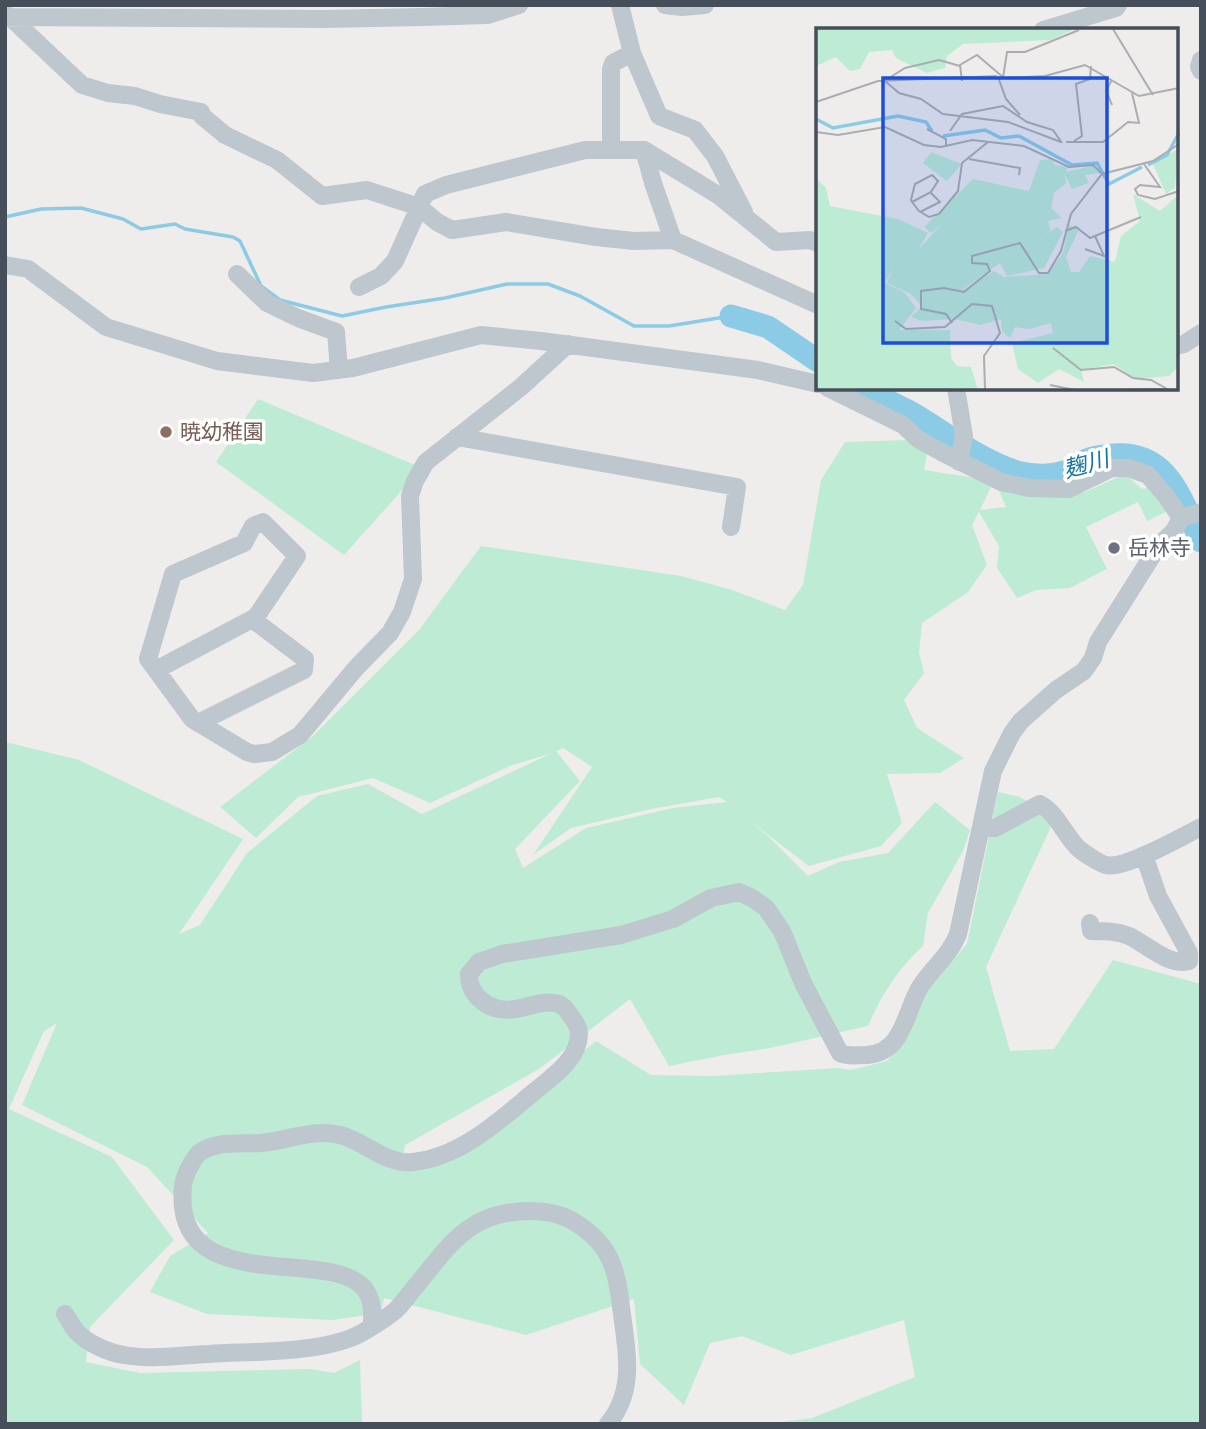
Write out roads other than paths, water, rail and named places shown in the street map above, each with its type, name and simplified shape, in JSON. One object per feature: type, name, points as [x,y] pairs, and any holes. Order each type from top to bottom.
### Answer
[{"type":"street","points":[[12,13],[324,19],[422,11],[488,15],[519,5]]},
{"type":"street","points":[[620,5],[632,53],[659,116],[695,130],[715,156],[749,221]]},
{"type":"street","points":[[665,5],[705,5]]},
{"type":"street","points":[[1050,28],[1116,8],[1118,5]]},
{"type":"street","points":[[12,13],[82,85],[201,113],[225,135],[277,160],[322,196],[367,190],[419,207],[452,230],[506,222],[596,237],[634,241],[673,240],[816,305]]},
{"type":"street","points":[[611,150],[611,69],[613,63],[632,53]]},
{"type":"street","points":[[1201,60],[1201,71]]},
{"type":"street","points":[[359,287],[381,276],[395,261],[425,194],[446,185],[585,150],[645,150],[718,195],[776,242],[810,240],[816,243]]},
{"type":"street","points":[[645,150],[653,183],[673,240]]},
{"type":"street","points":[[5,265],[27,269],[106,327],[217,361],[313,373],[339,370],[481,335],[758,370],[816,384]]},
{"type":"street","points":[[237,274],[267,303],[336,332],[339,370]]},
{"type":"street","points":[[1178,346],[1201,333]]},
{"type":"street","points":[[156,670],[256,617],[297,556],[263,522],[253,526],[244,543],[173,574],[148,659],[156,670],[192,719],[247,752],[272,752],[300,735],[356,668],[390,633],[402,612],[413,579],[410,496],[426,462],[521,387],[568,344]]},
{"type":"street","points":[[373,1321],[373,1308],[363,1287],[336,1272],[257,1264],[216,1254],[203,1247],[188,1231],[183,1214],[183,1183],[193,1161],[201,1152],[218,1145],[264,1143],[329,1133],[343,1136],[391,1160],[410,1163],[436,1158],[485,1132],[554,1076],[570,1058],[577,1044],[579,1032],[574,1020],[566,1009],[557,1003],[507,1011],[493,1009],[480,999],[469,984],[469,974],[479,962],[502,954],[621,935],[673,919],[711,898],[739,892],[766,908],[782,931],[803,983],[840,1053],[848,1056],[886,1051],[897,1038],[920,987],[957,939],[993,771],[1012,733],[1021,721],[1056,690],[1084,671],[1093,658],[1098,642],[1159,545],[1190,515],[1166,496],[1148,475],[1129,468],[1112,468],[1069,489],[1029,488],[1001,481],[918,439],[903,425],[832,390]]},
{"type":"street","points":[[956,390],[964,436],[961,459]]},
{"type":"street","points":[[457,437],[737,487],[731,527]]},
{"type":"street","points":[[198,723],[304,670],[305,659],[252,619]]},
{"type":"street","points":[[982,828],[995,828],[1040,804],[1048,809],[1079,849],[1106,865],[1114,865],[1144,855],[1201,827]]},
{"type":"street","points":[[1090,923],[1091,931],[1126,935],[1172,960],[1184,963],[1189,961],[1189,953],[1158,897],[1144,855]]},
{"type":"street","points":[[65,1314],[77,1333],[102,1348],[122,1355],[162,1357],[296,1349],[330,1344],[362,1333],[396,1310],[447,1249],[477,1222],[502,1213],[545,1211],[566,1217],[586,1228],[600,1242],[612,1261],[618,1281],[628,1377],[620,1407],[608,1424]]},
{"type":"waterway","points":[[5,217],[41,209],[81,208],[123,219],[141,229],[175,224],[185,229],[233,237],[240,241],[261,286],[280,300],[342,316],[507,284],[548,284],[580,296],[634,326],[669,326],[731,316]]},
{"type":"waterway","name":"麹川","points":[[731,316],[768,327],[816,360]]},
{"type":"waterway","name":"麹川","points":[[866,390],[910,412],[989,460],[1017,472],[1057,474],[1100,456],[1133,456],[1148,461],[1171,481],[1201,541]]},
{"type":"place","name":"暁幼稚園","points":[[166,432]]},
{"type":"place","name":"岳林寺","points":[[1114,548]]}]
